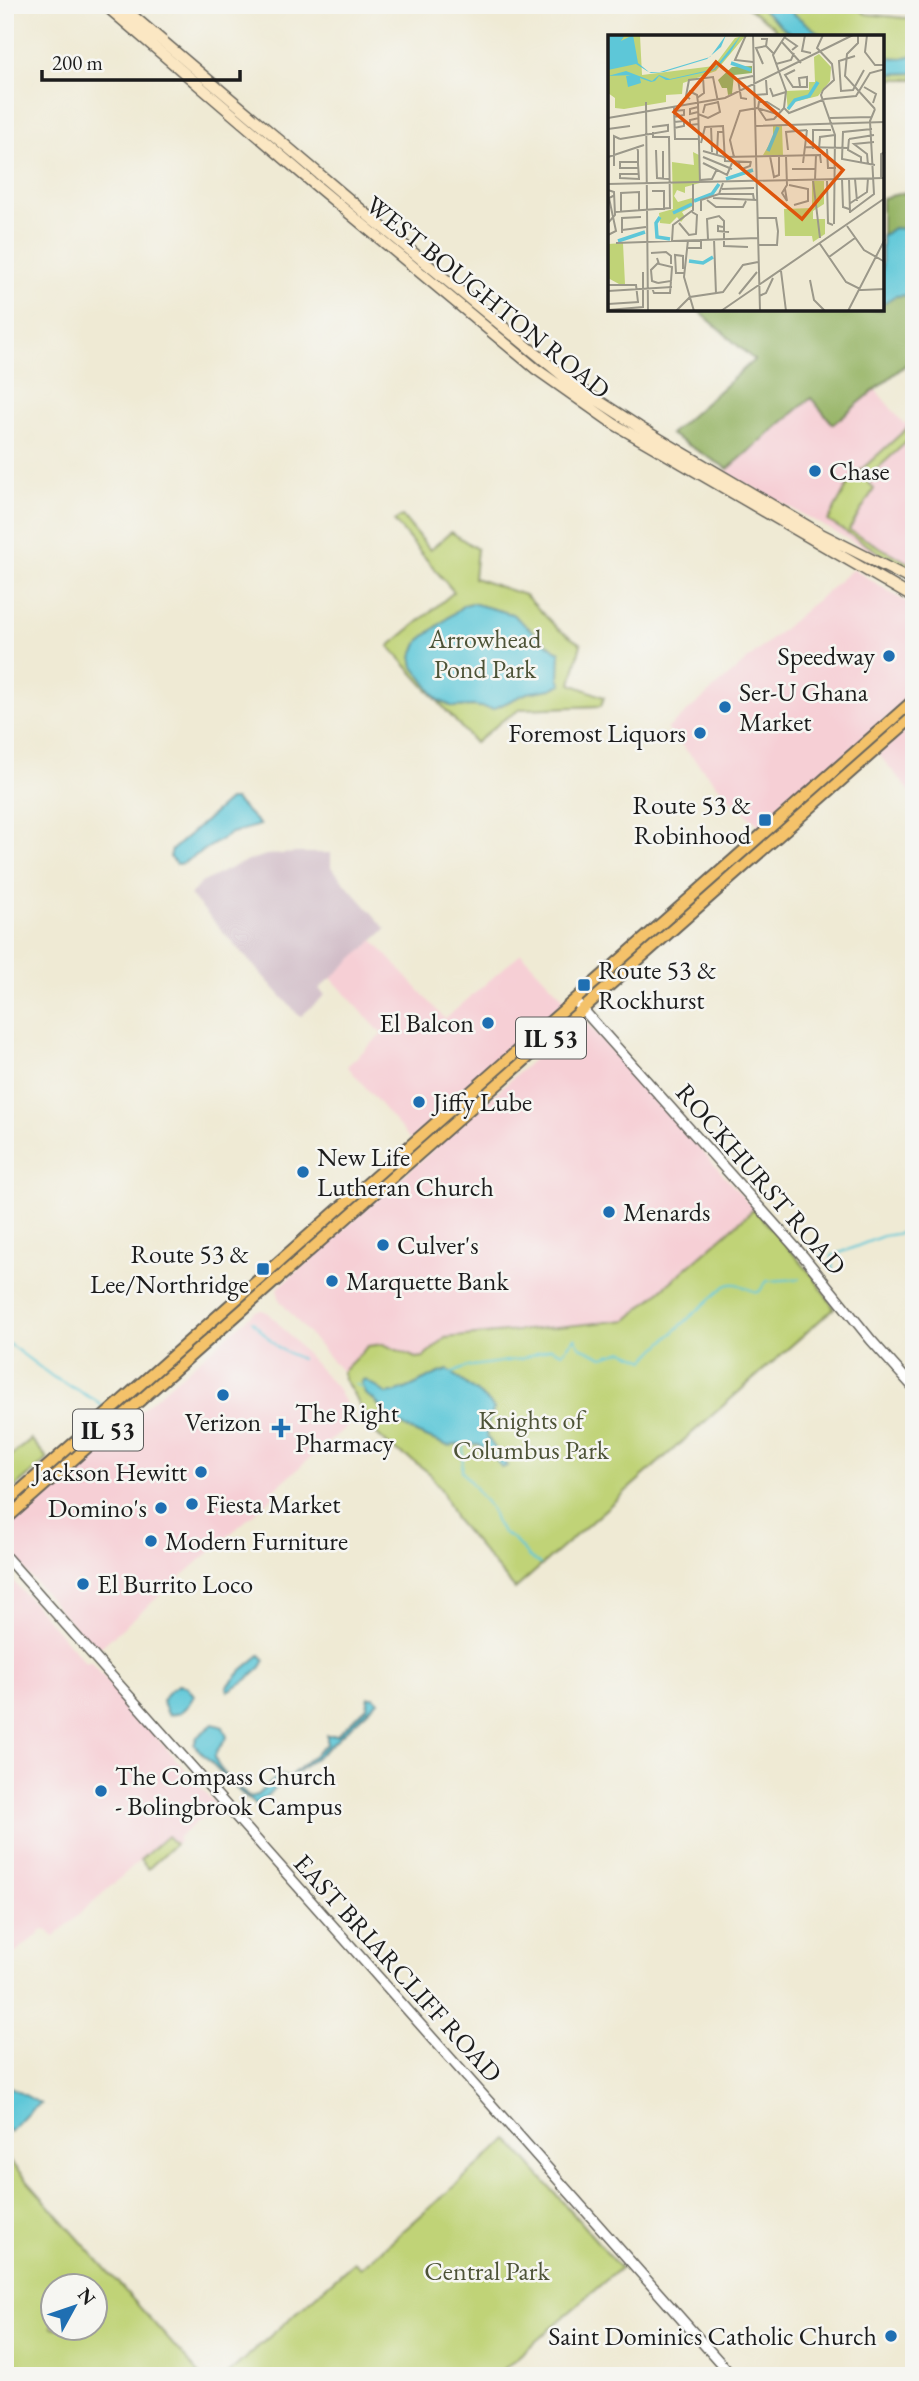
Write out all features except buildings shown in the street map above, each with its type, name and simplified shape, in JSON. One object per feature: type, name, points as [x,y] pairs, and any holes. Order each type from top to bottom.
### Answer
[{"type":"main road","name":"WEST BOUGHTON ROAD","points":[[105,5],[545,376],[614,424],[914,598]]},
{"type":"main road","name":"WEST BOUGHTON ROAD","points":[[120,5],[371,218],[574,385],[639,427],[821,534],[914,581]]},
{"type":"main road","name":"IL 53","points":[[5,1504],[914,700]]},
{"type":"main road","name":"IL 53","points":[[5,1520],[914,716]]},
{"type":"street","name":"ROCKHURST ROAD","points":[[575,1000],[804,1257],[914,1388]]},
{"type":"street","name":"EAST BRIARCLIFF ROAD","points":[[5,1556],[732,2376]]},
{"type":"shaded area","points":[[875,389],[904,424],[914,416],[914,575],[725,472],[811,398],[834,424]]},
{"type":"shaded area","points":[[853,569],[914,607],[914,693],[768,824],[760,826],[728,797],[667,729]]},
{"type":"shaded area","points":[[914,723],[914,796],[878,754]]},
{"type":"shaded area","points":[[331,853],[331,867],[386,929],[319,989],[325,995],[300,1017],[190,895],[201,883],[239,864],[266,855]]},
{"type":"shaded area","points":[[373,940],[445,1019],[521,953],[566,1001],[411,1140],[347,1066],[382,1034],[331,978]]},
{"type":"shaded area","points":[[575,1022],[586,1022],[754,1209],[627,1320],[445,1338],[424,1357],[416,1358],[383,1344],[368,1346],[342,1372],[280,1301],[277,1289]]},
{"type":"shaded area","points":[[256,1311],[269,1313],[336,1387],[354,1420],[271,1492],[274,1496],[96,1651],[5,1545],[5,1527]]},
{"type":"shaded area","points":[[5,1572],[86,1663],[90,1661],[216,1805],[148,1869],[140,1860],[54,1937],[43,1930],[5,1961]]},
{"type":"green space","points":[[744,5],[854,5],[866,14],[914,19],[914,79],[884,79],[884,35],[779,35],[773,26]]},
{"type":"green space","points":[[911,191],[914,194],[914,358],[833,424],[811,398],[728,469],[670,434],[754,360],[700,312],[884,312],[884,198]]},
{"type":"green space","points":[[914,422],[914,435],[866,479],[874,489],[849,530],[914,566],[914,574],[828,521],[851,479]]},
{"type":"green space","name":"Arrowhead Pond Park","points":[[402,516],[430,550],[451,532],[477,549],[474,578],[525,595],[558,629],[581,644],[571,684],[604,697],[601,706],[521,709],[475,743],[389,646],[454,592],[394,521]]},
{"type":"green space","name":"Knights of Columbus Park","points":[[754,1209],[813,1276],[834,1308],[515,1589],[455,1519],[442,1491],[429,1473],[392,1448],[376,1433],[342,1372],[368,1346],[383,1344],[416,1358],[424,1357],[445,1338],[627,1320]]},
{"type":"green space","points":[[31,1439],[48,1459],[5,1496],[5,1461]]},
{"type":"green space","points":[[167,1836],[175,1844],[148,1869],[140,1860]]},
{"type":"green space","name":"Central Park","points":[[508,2139],[620,2268],[496,2376],[225,2376],[354,2262],[361,2268]]},
{"type":"green space","points":[[5,2156],[201,2376],[5,2376]]},
{"type":"water","points":[[758,5],[782,5],[821,35],[795,35]]},
{"type":"water","points":[[914,55],[914,73],[884,74],[884,57],[902,58]]},
{"type":"water","points":[[893,228],[906,229],[914,234],[914,295],[895,296],[884,303],[884,235]]},
{"type":"water","points":[[472,603],[512,614],[560,652],[559,679],[562,684],[551,689],[527,693],[493,709],[453,707],[438,700],[414,667],[412,656],[420,640],[464,605]]},
{"type":"water","points":[[229,800],[235,800],[260,825],[232,833],[177,864],[170,857],[172,850]]},
{"type":"water","points":[[448,1370],[489,1402],[494,1409],[486,1428],[488,1438],[507,1466],[502,1468],[493,1456],[479,1445],[448,1446],[416,1433],[389,1417],[365,1394],[361,1383],[364,1379],[387,1394],[403,1390]]},
{"type":"water","points":[[260,1655],[265,1660],[261,1667],[247,1680],[228,1691],[227,1687],[242,1670]]},
{"type":"water","points":[[178,1685],[187,1687],[194,1695],[184,1709],[176,1714],[168,1714],[162,1701],[168,1692]]},
{"type":"water","points":[[369,1697],[378,1701],[324,1751],[256,1804],[241,1793],[194,1745],[197,1737],[213,1724],[223,1727],[227,1737],[216,1752],[216,1762],[249,1797],[257,1795],[278,1776],[290,1776],[327,1744],[327,1735],[337,1735],[367,1707]]},
{"type":"water","points":[[5,2084],[41,2104],[31,2110],[10,2132],[5,2128]]},
{"type":"waterway","points":[[833,1270],[832,1256],[883,1236],[914,1231]]},
{"type":"waterway","points":[[451,1374],[466,1367],[521,1359],[551,1348],[562,1353],[575,1338],[580,1347],[603,1357],[623,1351],[645,1360],[725,1286],[734,1284],[759,1292],[767,1281],[800,1279]]},
{"type":"waterway","points":[[252,1321],[278,1348],[301,1359]]},
{"type":"waterway","points":[[5,1341],[53,1377],[102,1406]]},
{"type":"waterway","points":[[355,1384],[362,1388]]},
{"type":"waterway","points":[[464,1443],[462,1471],[492,1510],[502,1532],[540,1564]]},
{"type":"place","name":"Chase","points":[[815,471]]},
{"type":"place","name":"Speedway","points":[[889,656]]},
{"type":"place","name":"Ser-U Ghana Market","points":[[725,707]]},
{"type":"place","name":"Foremost Liquors","points":[[700,733]]},
{"type":"place","name":"Route 53 & Robinhood","points":[[765,820]]},
{"type":"place","name":"Route 53 & Rockhurst","points":[[584,985]]},
{"type":"place","name":"El Balcon","points":[[488,1023]]},
{"type":"place","name":"Jiffy Lube","points":[[419,1102]]},
{"type":"place","name":"New Life Lutheran Church","points":[[303,1172]]},
{"type":"place","name":"Menards","points":[[609,1212]]},
{"type":"place","name":"Culver's","points":[[383,1245]]},
{"type":"place","name":"Route 53 & Lee/Northridge","points":[[263,1269]]},
{"type":"place","name":"Marquette Bank","points":[[332,1281]]},
{"type":"place","name":"Verizon","points":[[223,1395]]},
{"type":"place","name":"The Right Pharmacy","points":[[281,1428]]},
{"type":"place","name":"Jackson Hewitt","points":[[201,1472]]},
{"type":"place","name":"Fiesta Market","points":[[192,1504]]},
{"type":"place","name":"Domino's","points":[[161,1508]]},
{"type":"place","name":"Modern Furniture","points":[[151,1541]]},
{"type":"place","name":"El Burrito Loco","points":[[83,1584]]},
{"type":"place","name":"The Compass Church - Bolingbrook Campus","points":[[101,1791]]},
{"type":"place","name":"Saint Dominics Catholic Church","points":[[891,2336]]}]
